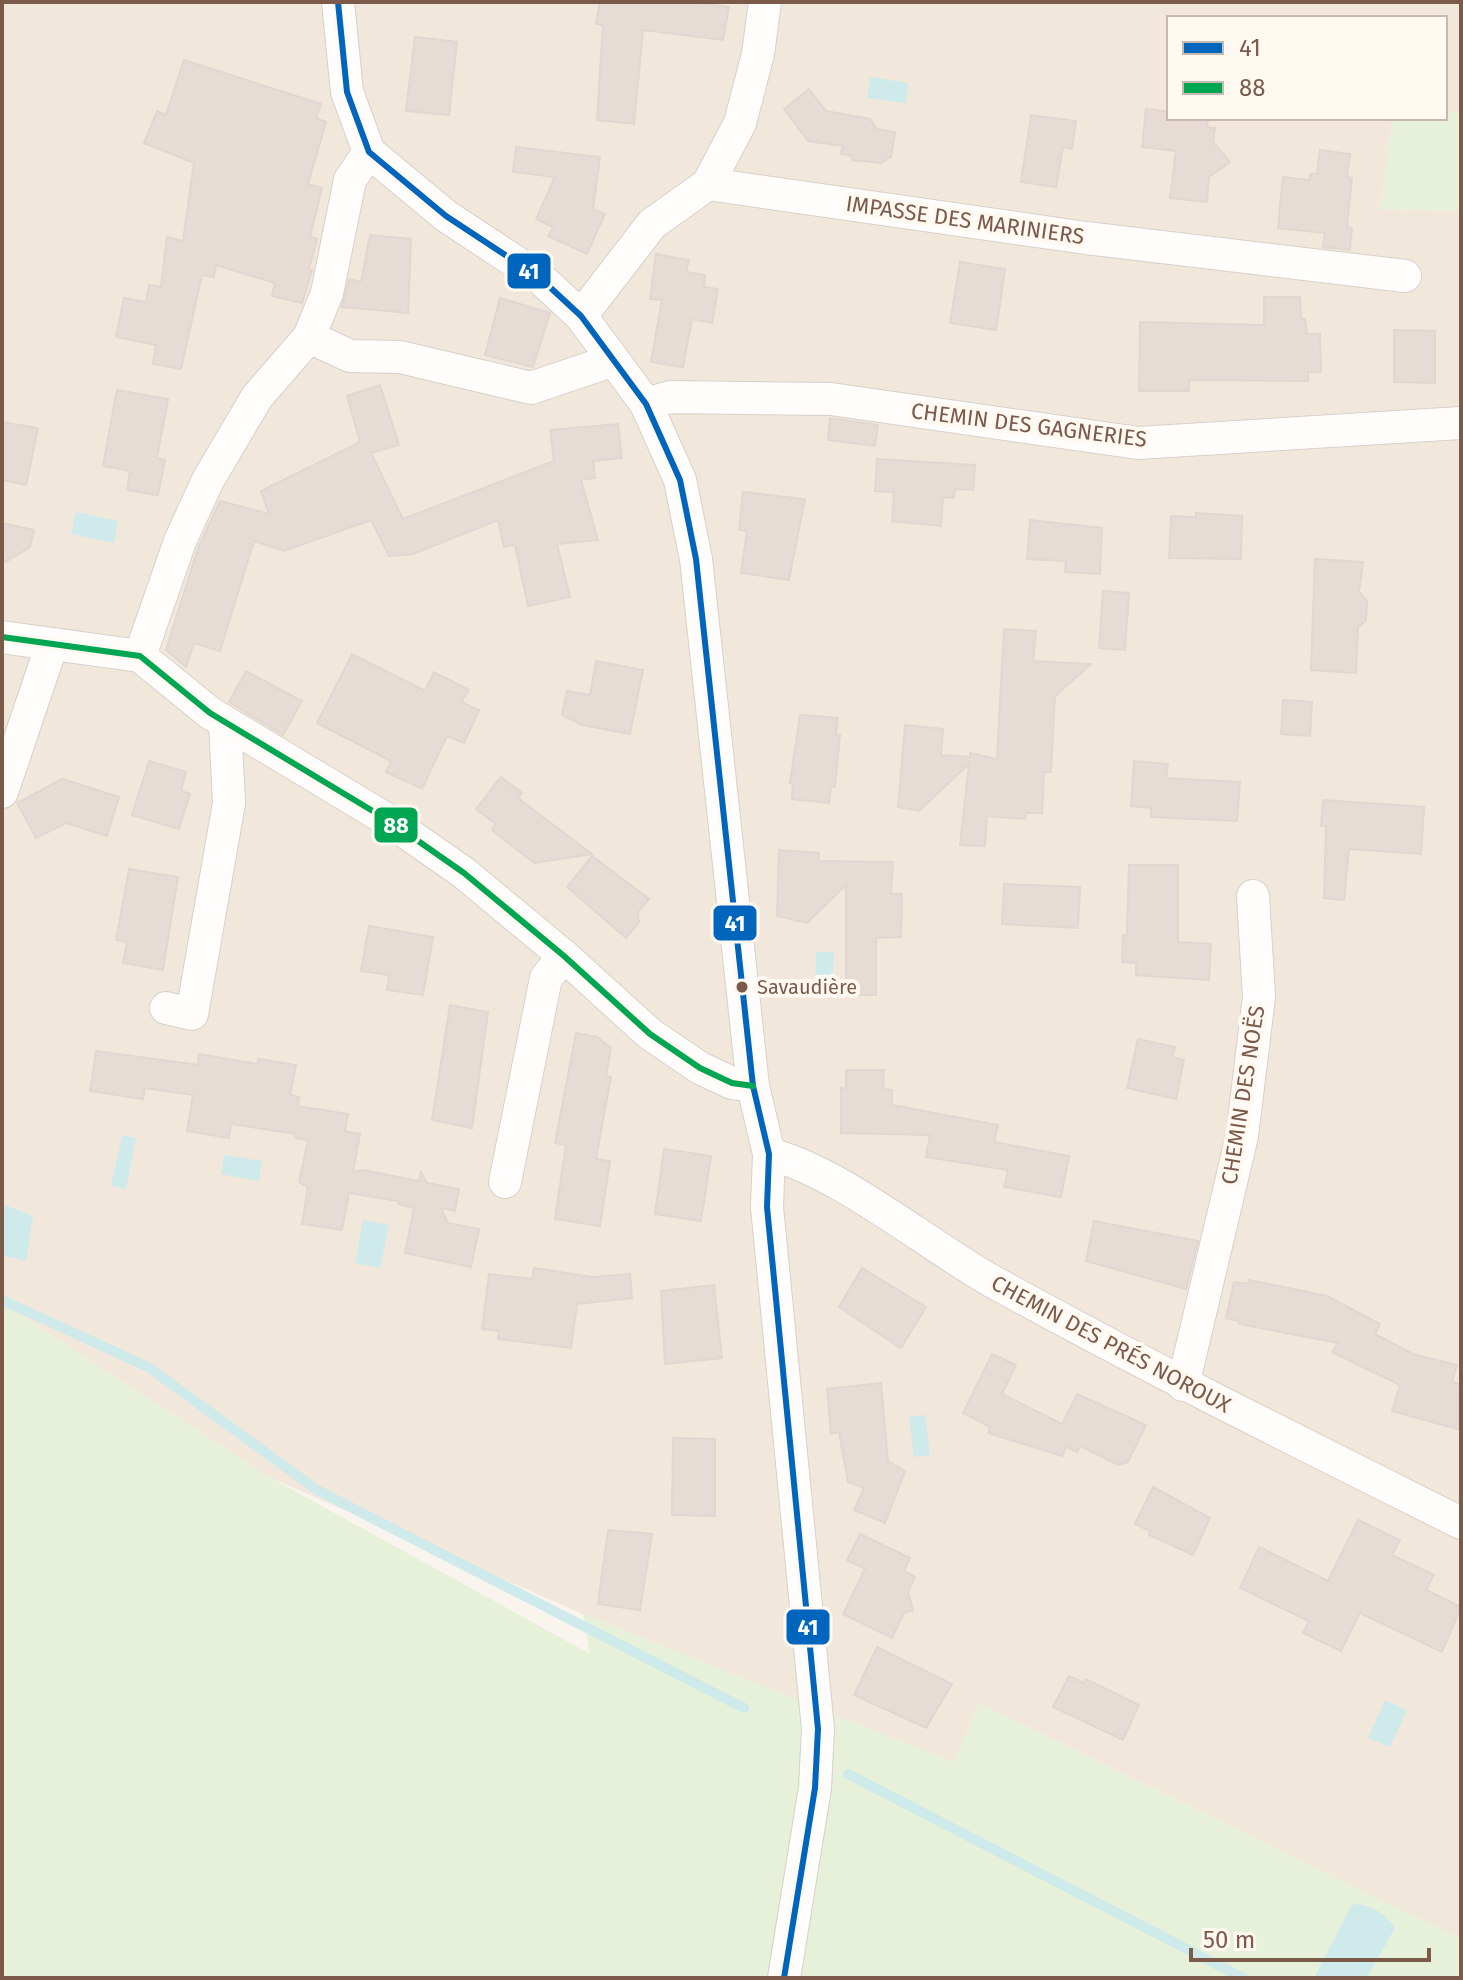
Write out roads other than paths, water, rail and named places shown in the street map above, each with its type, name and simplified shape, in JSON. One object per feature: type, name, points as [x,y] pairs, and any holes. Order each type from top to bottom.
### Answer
[{"type":"street","points":[[338,2],[347,92],[369,152],[446,216],[540,278],[581,316],[611,361],[646,404],[680,480],[696,559],[753,1086],[769,1154],[767,1207],[819,1742],[815,1788],[784,1978]]},
{"type":"street","points":[[581,316],[652,224],[708,184],[740,123],[758,54],[765,2]]},
{"type":"street","points":[[140,656],[180,541],[208,480],[257,397],[309,337],[327,293],[350,180],[369,152]]},
{"type":"street","name":"IMPASSE DES MARINIERS","points":[[708,184],[1086,238],[1405,276]]},
{"type":"street","points":[[309,337],[350,356],[400,357],[531,388],[611,361]]},
{"type":"street","name":"CHEMIN DES GAGNERIES","points":[[646,404],[670,397],[831,399],[1138,443],[1461,423]]},
{"type":"street","points":[[2,637],[140,656],[225,722],[428,847],[464,873],[662,1042],[700,1068],[732,1083],[753,1086]]},
{"type":"street","points":[[2,792],[52,644]]},
{"type":"street","points":[[191,1013],[229,803],[225,722]]},
{"type":"street","name":"CHEMIN DES NOËS","points":[[1183,1385],[1242,1136],[1259,997],[1253,896]]},
{"type":"street","points":[[505,1182],[546,978],[564,956]]},
{"type":"street","name":"CHEMIN DES PRÉS NOROUX","points":[[769,1154],[821,1174],[967,1266],[1183,1385],[1461,1523]]},
{"type":"water","points":[[870,77],[908,83],[906,103],[867,98]]},
{"type":"water","points":[[76,512],[118,521],[114,543],[71,534]]},
{"type":"water","points":[[816,952],[834,952],[832,996],[815,996]]},
{"type":"water","points":[[122,1135],[136,1138],[126,1189],[111,1186]]},
{"type":"water","points":[[224,1155],[262,1161],[259,1181],[221,1174]]},
{"type":"water","points":[[2,1204],[33,1216],[26,1261],[2,1255]]},
{"type":"water","points":[[363,1220],[389,1225],[380,1268],[355,1263]]},
{"type":"water","points":[[925,1415],[930,1455],[914,1457],[909,1417]]},
{"type":"water","points":[[1385,1700],[1407,1710],[1390,1747],[1368,1738]]},
{"type":"water","points":[[1352,1904],[1377,1910],[1395,1928],[1367,1978],[1314,1978]]},
{"type":"waterway","points":[[2,1300],[148,1367],[317,1490],[744,1708]]},
{"type":"waterway","points":[[848,1774],[1243,1978]]},
{"type":"place","name":"Savaudière","points":[[742,987]]}]
